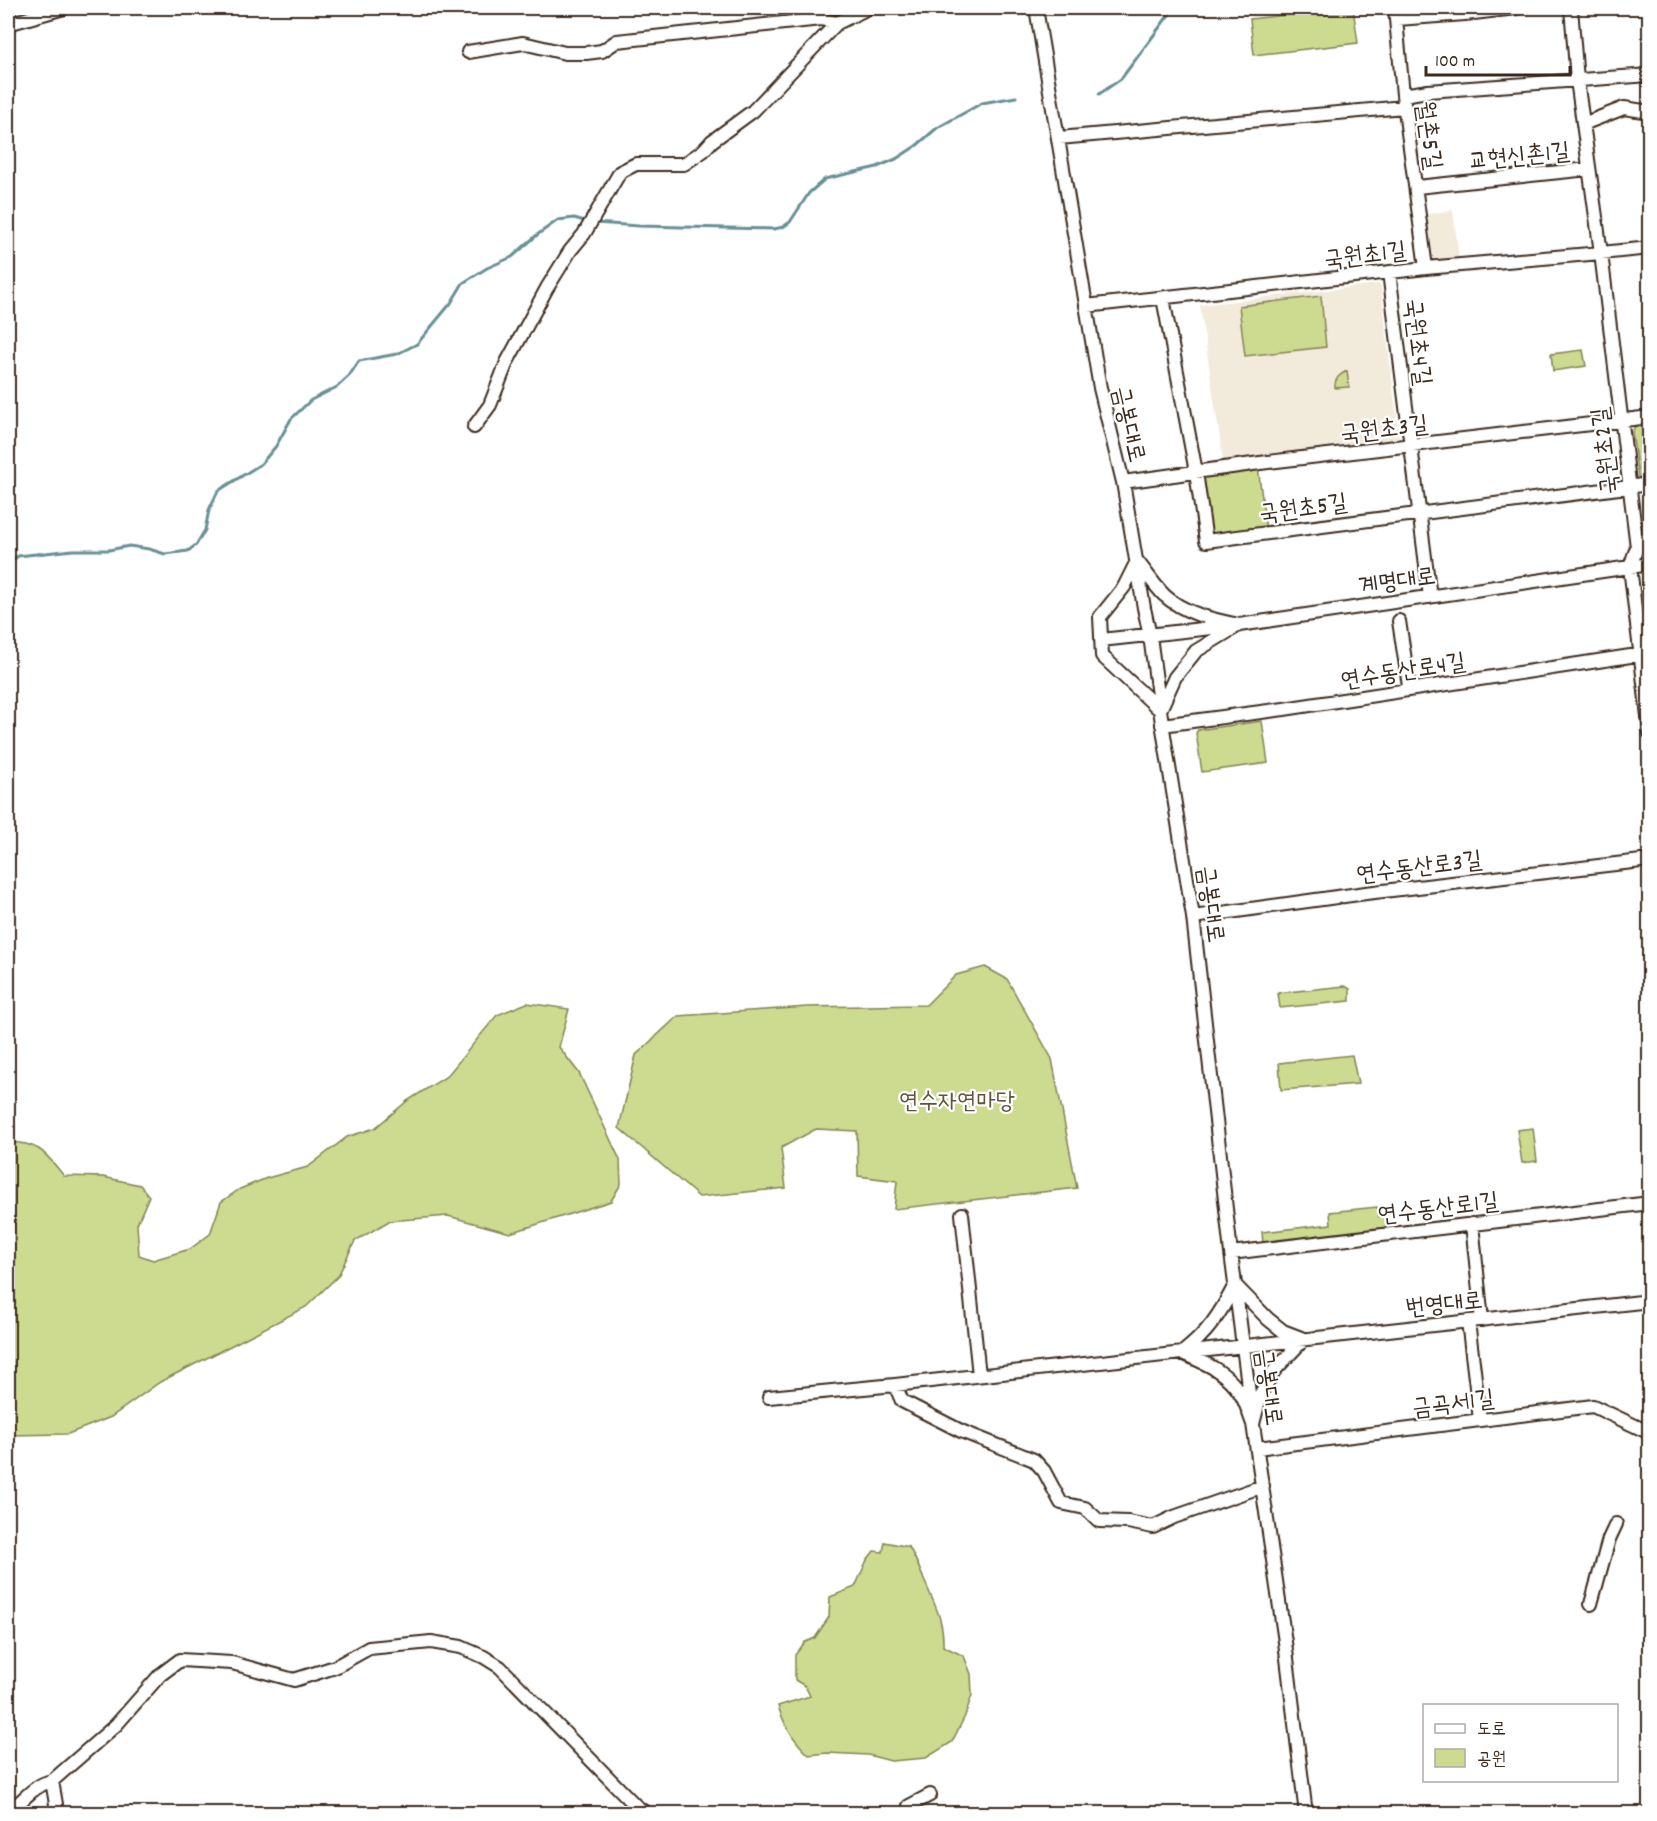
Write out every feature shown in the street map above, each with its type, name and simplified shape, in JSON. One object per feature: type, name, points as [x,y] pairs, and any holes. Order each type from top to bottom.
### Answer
[{"type":"street","points":[[8,24],[64,8]]},
{"type":"street","points":[[474,427],[490,405],[507,362],[547,288],[570,251],[588,228],[620,172],[636,164],[684,164],[753,111],[837,23],[868,8]]},
{"type":"street","name":"금봉대로","points":[[1036,8],[1100,388],[1123,482],[1150,636],[1193,917],[1235,1285],[1253,1424],[1286,1642],[1306,1814]]},
{"type":"street","points":[[1396,13],[1465,14],[1516,8]]},
{"type":"street","name":"국원초2길","points":[[1571,8],[1576,80],[1637,547],[1630,567],[1644,654],[1650,733]]},
{"type":"street","name":"월촌5길","points":[[1396,13],[1404,101],[1426,268]]},
{"type":"street","points":[[468,52],[523,43],[566,53],[586,53],[603,51],[617,41],[821,19],[837,23]]},
{"type":"street","points":[[1059,138],[1404,101],[1428,91],[1650,75]]},
{"type":"street","points":[[1583,124],[1624,108],[1650,112]]},
{"type":"street","name":"교현신촌1길","points":[[1416,187],[1589,169]]},
{"type":"street","name":"국원초1길","points":[[1086,306],[1426,268],[1650,248]]},
{"type":"street","name":"국원초4길","points":[[1389,272],[1430,597]]},
{"type":"street","name":"국원초5길","points":[[1163,298],[1196,472],[1206,541],[1650,484]]},
{"type":"street","name":"국원초3길","points":[[1123,482],[1650,417]]},
{"type":"street","points":[[1137,561],[1163,594],[1173,602],[1212,620],[1239,625],[1196,651],[1175,677],[1160,710],[1102,656],[1100,617],[1124,587],[1137,561]]},
{"type":"street","name":"계명대로","points":[[1101,640],[1239,625],[1650,564]]},
{"type":"street","points":[[1399,621],[1409,686]]},
{"type":"street","name":"연수동산로4길","points":[[1162,725],[1284,710],[1644,654]]},
{"type":"street","name":"연수동산로3길","points":[[1193,917],[1366,893],[1650,860]]},
{"type":"street","name":"연수동산로1길","points":[[1231,1253],[1650,1203]]},
{"type":"street","points":[[962,1214],[979,1375]]},
{"type":"street","points":[[1472,1224],[1482,1320]]},
{"type":"street","points":[[1235,1285],[1283,1331],[1304,1339],[1274,1371],[1261,1393],[1253,1424],[1241,1394],[1226,1376],[1216,1368],[1182,1353],[1213,1325],[1235,1285]]},
{"type":"street","name":"번영대로","points":[[769,1397],[1650,1301]]},
{"type":"street","points":[[1468,1321],[1480,1420]]},
{"type":"street","points":[[895,1385],[902,1401],[961,1431],[1034,1460],[1044,1471],[1061,1503],[1085,1508],[1099,1521],[1128,1522],[1153,1527],[1174,1517],[1263,1486]]},
{"type":"street","name":"금곡서1길","points":[[1257,1448],[1593,1406],[1650,1433]]},
{"type":"street","points":[[1591,1604],[1609,1539],[1616,1524]]},
{"type":"street","points":[[8,1811],[17,1806],[40,1784],[52,1781],[116,1725],[159,1675],[180,1660],[232,1664],[294,1680],[335,1666],[369,1648],[431,1642],[461,1647],[500,1667],[636,1806],[647,1814]]},
{"type":"street","points":[[52,1781],[56,1804],[54,1814]]},
{"type":"street","points":[[909,1814],[909,1806],[930,1796]]},
{"type":"shaded area","points":[[1453,210],[1459,259],[1438,262],[1432,258],[1427,214]]},
{"type":"shaded area","points":[[1378,284],[1381,286],[1399,439],[1223,460],[1200,305]]},
{"type":"green space","points":[[1353,8],[1358,43],[1254,55],[1250,19]]},
{"type":"green space","points":[[1321,296],[1326,347],[1245,356],[1239,306]]},
{"type":"green space","points":[[1583,350],[1586,366],[1553,371],[1551,354]]},
{"type":"green space","points":[[1347,371],[1349,387],[1335,388],[1335,382]]},
{"type":"green space","points":[[1649,423],[1649,479],[1643,480],[1638,476],[1632,432],[1636,425]]},
{"type":"green space","points":[[1258,466],[1266,530],[1211,537],[1200,477]]},
{"type":"green space","points":[[1262,721],[1268,763],[1202,772],[1196,733],[1198,730]]},
{"type":"green space","name":"연수자연마당","points":[[985,967],[1007,979],[1052,1059],[1077,1188],[894,1209],[897,1181],[858,1176],[857,1131],[816,1129],[781,1148],[786,1188],[699,1197],[619,1128],[636,1055],[678,1016],[807,1007],[926,1005],[956,975]]},
{"type":"green space","points":[[1345,986],[1350,989],[1350,1001],[1280,1008],[1278,993]]},
{"type":"green space","points":[[527,1003],[569,1009],[559,1047],[579,1073],[620,1160],[621,1184],[611,1201],[510,1233],[448,1216],[389,1221],[355,1241],[338,1276],[306,1307],[160,1382],[111,1417],[68,1434],[8,1435],[8,1142],[35,1147],[52,1161],[64,1176],[103,1177],[140,1185],[149,1196],[137,1224],[139,1255],[153,1260],[190,1249],[210,1234],[221,1202],[240,1189],[267,1178],[308,1167],[347,1137],[375,1128],[407,1101],[447,1076],[497,1015]]},
{"type":"green space","points":[[1352,1055],[1358,1084],[1281,1090],[1279,1063]]},
{"type":"green space","points":[[1533,1128],[1537,1161],[1522,1163],[1517,1130]]},
{"type":"green space","points":[[1377,1207],[1379,1217],[1387,1216],[1388,1229],[1263,1244],[1262,1232],[1331,1224],[1330,1212]]},
{"type":"green space","points":[[885,1542],[909,1547],[938,1613],[943,1646],[964,1656],[971,1674],[972,1695],[965,1716],[952,1742],[926,1758],[891,1761],[868,1755],[827,1753],[809,1755],[790,1732],[778,1706],[810,1696],[805,1686],[795,1680],[795,1655],[805,1642],[815,1638],[829,1617],[830,1597],[855,1587],[867,1560],[874,1551],[883,1552]]},
{"type":"waterway","points":[[1099,94],[1121,79],[1174,8]]},
{"type":"waterway","points":[[595,223],[774,229],[783,227],[790,222],[809,193],[825,179],[877,167],[896,159],[937,128],[982,103],[1016,97]]},
{"type":"waterway","points":[[8,564],[18,556],[73,550],[109,550],[129,546],[165,554],[188,551],[196,545],[205,530],[209,510],[218,491],[261,464],[276,446],[291,419],[311,400],[337,387],[349,376],[359,361],[397,354],[417,344],[451,303],[463,283],[487,268],[512,257],[558,220],[574,218],[588,222]]}]
